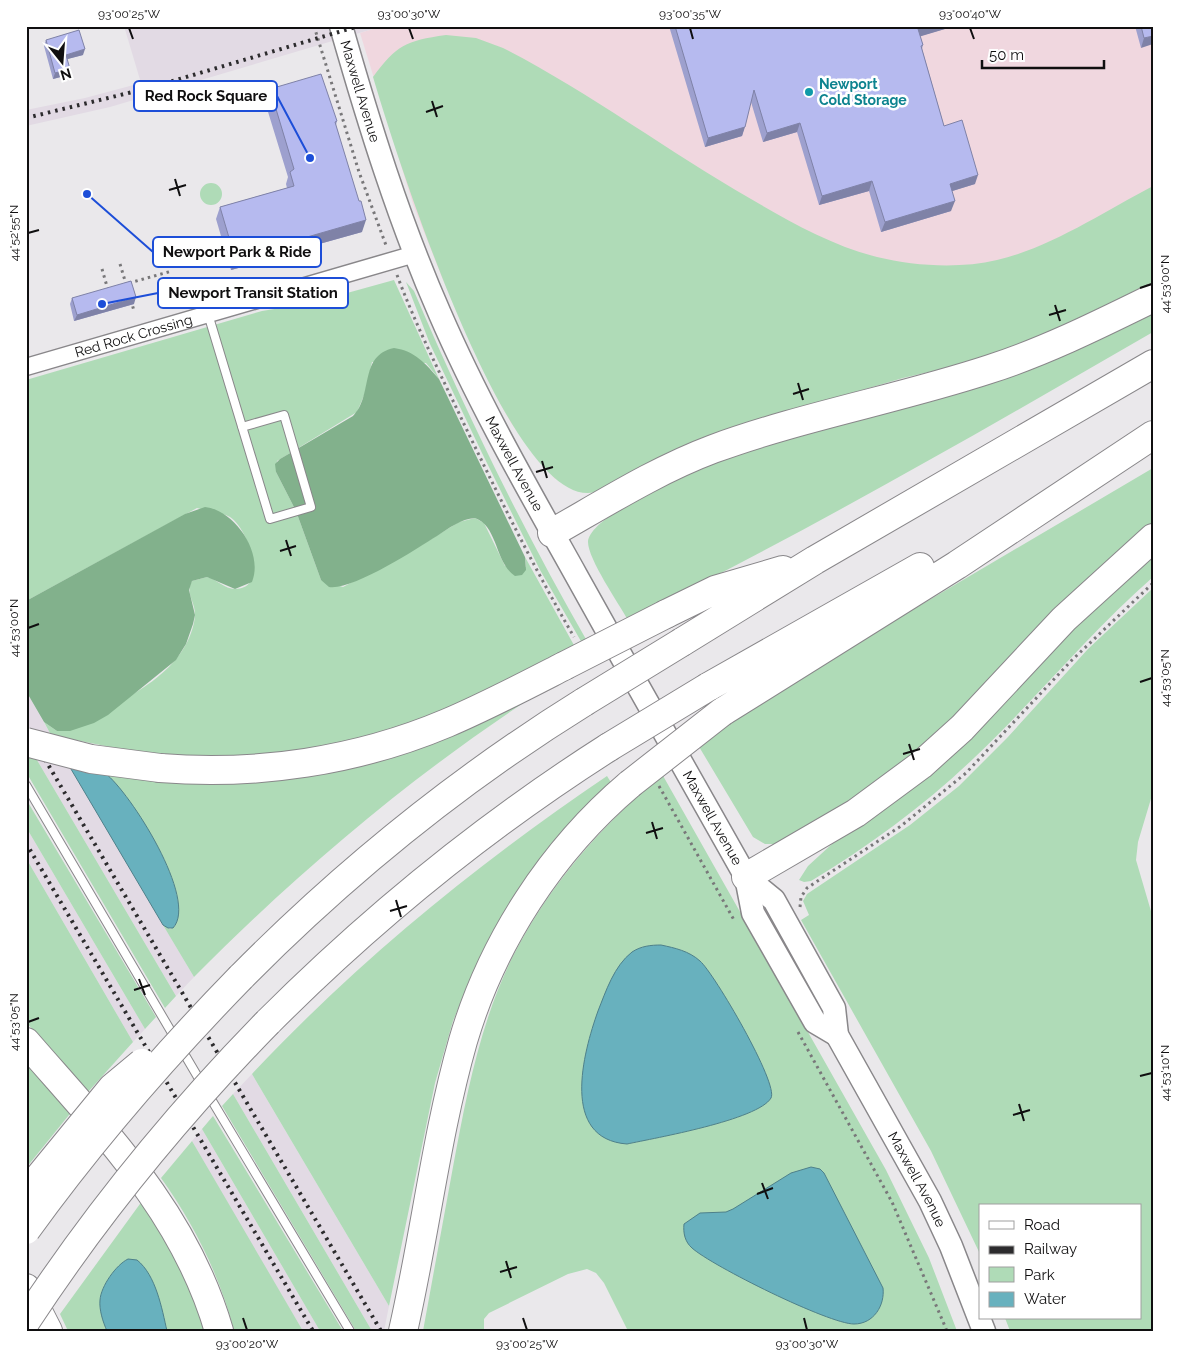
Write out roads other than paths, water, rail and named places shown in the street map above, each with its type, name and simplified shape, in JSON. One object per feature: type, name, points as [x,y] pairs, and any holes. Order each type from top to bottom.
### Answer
[{"type":"highway","points":[[552,533],[645,481],[713,449],[1006,363],[1076,335],[1153,298]]},
{"type":"highway","points":[[26,1193],[112,1088],[241,976],[305,915],[406,828],[492,763],[584,702],[815,560],[1153,364]]},
{"type":"highway","points":[[26,1321],[86,1235],[132,1175],[203,1090],[268,1022],[362,933],[425,879],[507,816],[609,746],[708,687],[1153,435]]},
{"type":"highway","points":[[405,1325],[450,1090],[466,1033],[489,974],[512,926],[543,879],[589,822],[630,784],[722,712],[957,565],[1153,435]]},
{"type":"highway","points":[[746,877],[856,813],[921,765],[962,728],[1064,619],[1153,538]]},
{"type":"highway","points":[[26,742],[91,759],[160,768],[216,770],[301,764],[360,752],[446,724],[715,590],[815,560]]},
{"type":"highway","points":[[26,1230],[116,1114],[180,1041],[241,976]]},
{"type":"highway","points":[[26,1042],[120,1151],[158,1200],[190,1253],[206,1289],[219,1331]]},
{"type":"highway","points":[[26,1288],[48,1331]]},
{"type":"main road","name":"Maxwell Avenue","points":[[341,26],[378,151],[415,254],[470,378],[552,533],[746,877],[774,900],[834,1008],[838,1035],[930,1201],[951,1246],[979,1318]]},
{"type":"street","name":"Red Rock Crossing","points":[[26,367],[415,254]]},
{"type":"lane","points":[[208,314],[270,519],[311,507],[284,415],[242,426]]},
{"type":"lane","points":[[26,785],[350,1331]]},
{"type":"water","points":[[68,764],[102,771],[130,801],[158,847],[170,872],[177,895],[179,914],[173,928],[163,925]]},
{"type":"water","points":[[661,945],[687,952],[700,961],[707,970],[731,1006],[756,1052],[771,1089],[771,1098],[762,1106],[747,1114],[727,1121],[627,1144],[606,1139],[592,1127],[584,1111],[582,1091],[583,1070],[592,1029],[604,995],[615,972],[620,964],[635,950],[646,946]]},
{"type":"water","points":[[811,1167],[820,1169],[824,1173],[883,1288],[880,1307],[867,1321],[854,1324],[841,1321],[821,1315],[771,1293],[704,1256],[690,1246],[685,1237],[684,1224],[700,1213],[726,1212],[791,1173]]},
{"type":"water","points":[[128,1259],[137,1260],[144,1266],[154,1283],[167,1331],[107,1331],[101,1312],[101,1294],[110,1276]]},
{"type":"railway","points":[[26,118],[149,88],[359,26]]},
{"type":"railway","points":[[26,727],[381,1331]]},
{"type":"railway","points":[[26,843],[313,1331]]},
{"type":"place","name":"Newport Cold Storage","points":[[809,92]]},
{"type":"place","name":"Red Rock Square","points":[[310,158]]},
{"type":"place","name":"Newport Park & Ride","points":[[87,194]]},
{"type":"place","name":"Newport Transit Station","points":[[102,304]]}]
